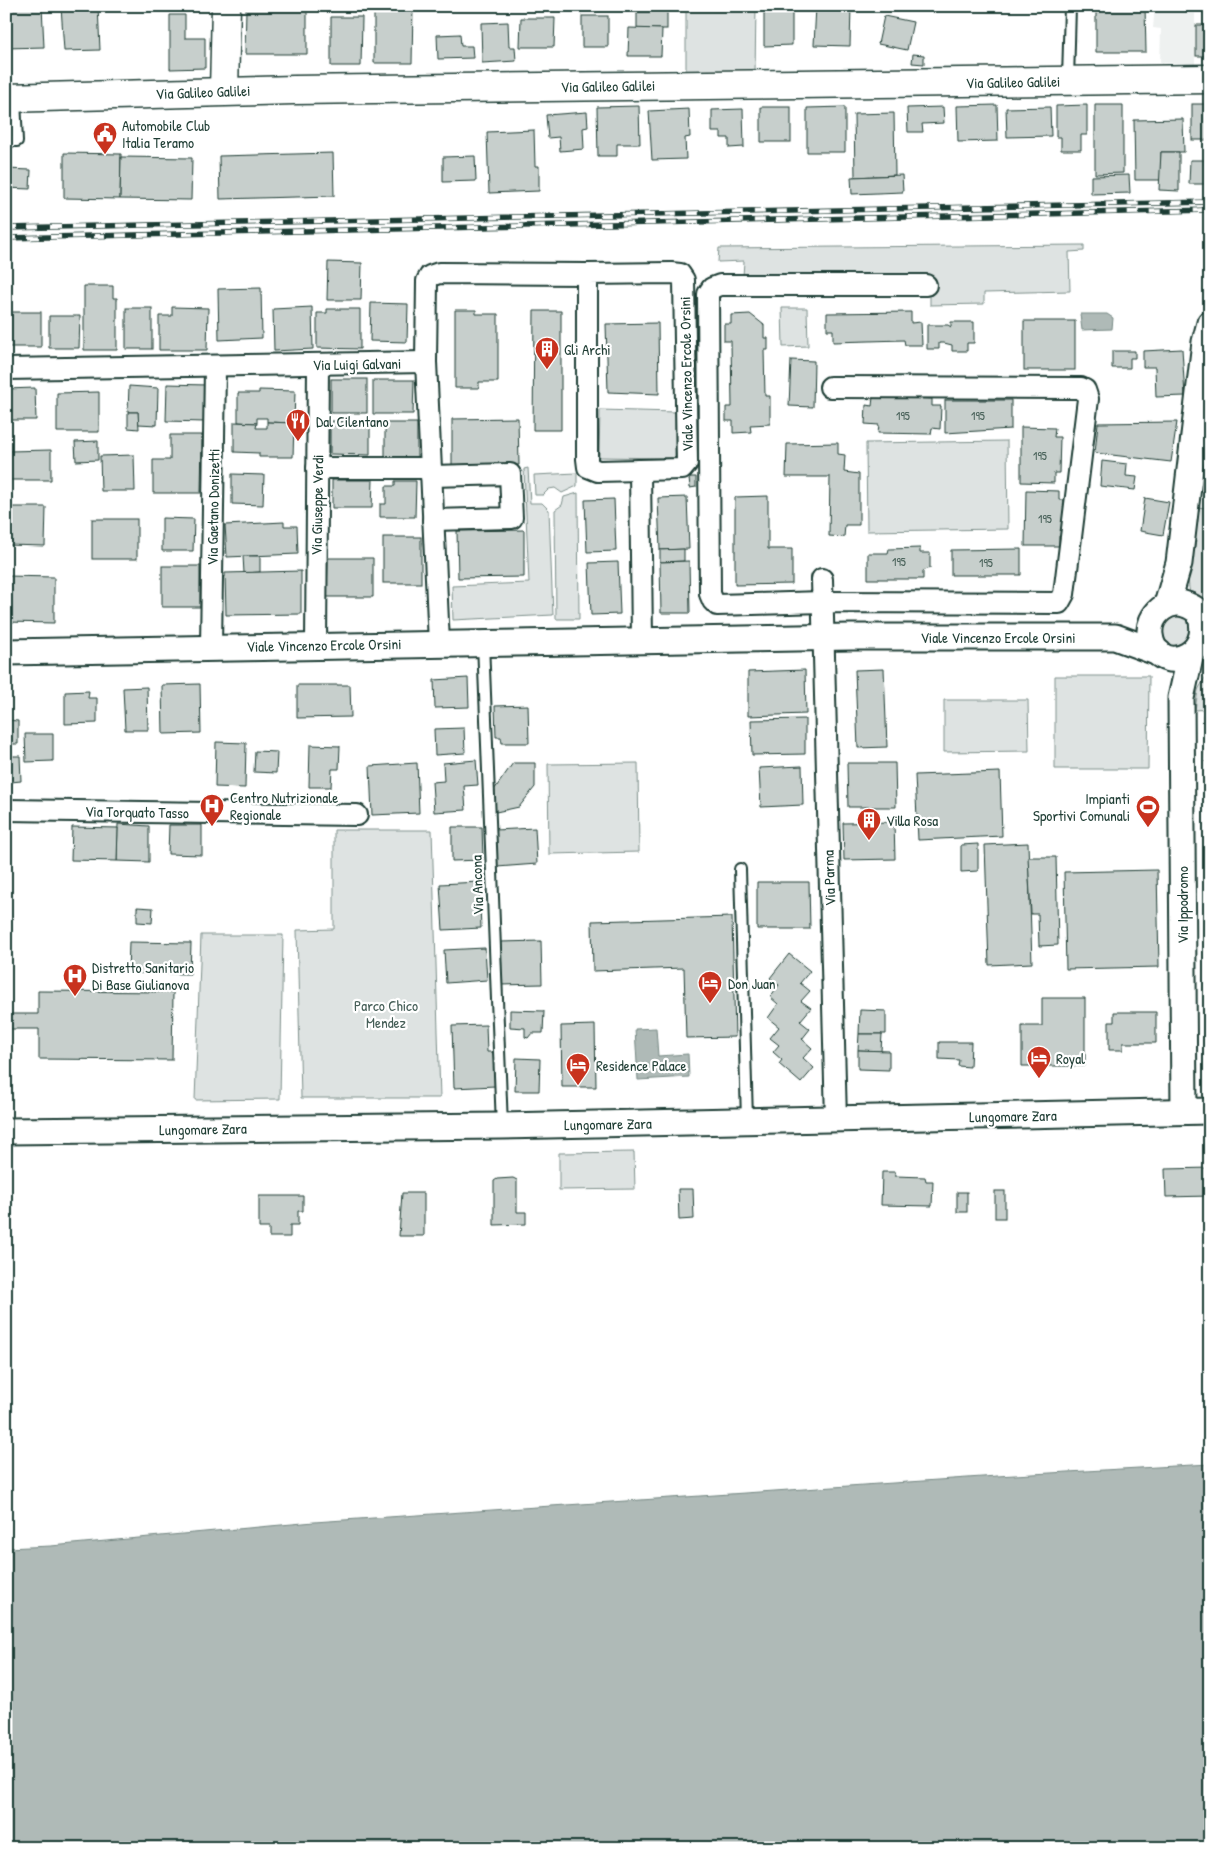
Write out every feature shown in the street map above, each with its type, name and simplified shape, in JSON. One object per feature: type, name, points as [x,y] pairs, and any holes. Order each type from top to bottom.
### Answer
[{"type":"main road","points":[[224,91],[226,6]]},
{"type":"main road","name":"Via Galileo Galilei","points":[[11,98],[224,91],[1210,79]]},
{"type":"street","name":"Viale Vincenzo Ercole Orsini","points":[[671,273],[680,274],[684,280],[687,463],[682,469],[640,470],[598,471],[588,467],[587,274],[671,273]]},
{"type":"street","points":[[438,643],[426,362],[426,288],[430,276],[438,274],[587,274]]},
{"type":"street","points":[[830,387],[1081,388],[1085,390],[1088,399],[1064,594],[1059,603],[822,602],[717,605],[710,594],[708,294],[712,288],[720,285],[926,285]]},
{"type":"street","name":"Via Ippodromo","points":[[1184,653],[1205,639],[1206,630],[1183,612],[1179,563],[1205,342],[1210,323]]},
{"type":"street","name":"Via Luigi Galvani","points":[[6,369],[426,362]]},
{"type":"street","name":"Via Giuseppe Verdi","points":[[316,645],[318,365]]},
{"type":"street","name":"Via Gaetano Donizetti","points":[[211,647],[215,367]]},
{"type":"street","points":[[317,468],[510,474],[512,518],[433,520]]},
{"type":"street","points":[[640,470],[642,640]]},
{"type":"street","name":"Via Parma","points":[[822,579],[822,637],[836,1120]]},
{"type":"street","points":[[1115,637],[1183,612]]},
{"type":"street","name":"Via Ippodromo","points":[[1183,612],[1150,623],[1150,639],[1184,653]]},
{"type":"street","name":"Viale Vincenzo Ercole Orsini","points":[[6,652],[822,637],[1115,637]]},
{"type":"street","points":[[1115,637],[1184,653]]},
{"type":"street","name":"Via Ippodromo","points":[[1184,653],[1181,698],[1184,1111]]},
{"type":"street","name":"Via Torquato Tasso","points":[[6,810],[357,815]]},
{"type":"street","name":"Lungomare Zara","points":[[6,1131],[747,1122],[1210,1111]]},
{"type":"lane","points":[[1068,81],[1070,6]]},
{"type":"lane","points":[[6,142],[16,141],[11,98]]},
{"type":"lane","name":"Via Ancona","points":[[483,643],[502,1126]]},
{"type":"lane","points":[[740,869],[747,1122]]},
{"type":"shaded area","points":[[1155,6],[1210,6],[1210,11],[1195,11],[1195,64],[1160,63],[1161,29],[1153,28]]},
{"type":"shaded area","points":[[1080,314],[1107,314],[1113,318],[1112,329],[1082,330]]},
{"type":"shaded area","points":[[656,1028],[658,1056],[688,1054],[689,1077],[638,1080],[635,1029]]},
{"type":"shaded area","points":[[1210,1464],[1210,1848],[6,1848],[6,1548],[51,1546],[314,1522],[997,1476]]},
{"type":"green space","points":[[736,6],[756,6],[755,74],[686,75],[686,10],[735,11]]},
{"type":"green space","points":[[1084,245],[1084,251],[1069,252],[1070,291],[984,293],[984,304],[930,305],[930,277],[743,276],[744,261],[718,262],[719,248]]},
{"type":"green space","points":[[782,308],[807,308],[808,346],[783,347]]},
{"type":"green space","points":[[600,410],[675,412],[675,458],[599,457]]},
{"type":"green space","points":[[1007,441],[1008,529],[867,531],[866,443]]},
{"type":"green space","points":[[528,468],[530,503],[542,503],[549,510],[553,615],[453,620],[452,586],[529,583],[524,469]]},
{"type":"green space","points":[[577,473],[577,486],[562,493],[555,488],[549,489],[543,495],[535,495],[534,475]]},
{"type":"green space","points":[[578,493],[579,619],[556,619],[555,510],[562,505],[564,497]]},
{"type":"green space","points":[[1194,507],[1210,508],[1210,613],[1191,599],[1189,588],[1189,553]]},
{"type":"green space","points":[[1178,614],[1187,618],[1193,626],[1184,647],[1170,647],[1162,640],[1162,630],[1166,621]]},
{"type":"green space","points":[[1210,669],[1210,709],[1195,710],[1198,690]]},
{"type":"green space","points":[[1055,676],[1149,676],[1148,769],[1055,769]]},
{"type":"green space","points":[[944,700],[1028,700],[1029,751],[944,752]]},
{"type":"green space","points":[[638,763],[639,852],[549,854],[548,764]]},
{"type":"green space","name":"Parco Chico Mendez","points":[[334,830],[432,830],[440,1098],[301,1098],[297,930],[334,929]]},
{"type":"green space","points":[[201,935],[283,935],[280,1099],[195,1100]]},
{"type":"green space","points":[[634,1152],[635,1189],[559,1190],[559,1153]]},
{"type":"building","points":[[6,6],[42,6],[44,47],[6,48]]},
{"type":"building","points":[[61,6],[98,6],[100,50],[64,51]]},
{"type":"building","points":[[278,6],[307,6],[307,54],[245,54],[246,9],[277,9]]},
{"type":"building","points":[[374,6],[413,6],[412,63],[374,63]]},
{"type":"building","points":[[764,6],[792,6],[792,45],[764,46]]},
{"type":"building","points":[[816,6],[851,6],[850,46],[814,45]]},
{"type":"building","points":[[1096,6],[1145,6],[1146,52],[1096,52]]},
{"type":"building","points":[[637,12],[667,12],[667,29],[637,29]]},
{"type":"building","points":[[170,15],[185,15],[185,38],[205,38],[205,68],[170,69]]},
{"type":"building","points":[[582,16],[608,16],[608,47],[582,47]]},
{"type":"building","points":[[884,16],[913,22],[907,50],[878,44]]},
{"type":"building","points":[[331,17],[362,17],[361,66],[331,66]]},
{"type":"building","points":[[521,18],[555,18],[554,47],[520,47]]},
{"type":"building","points":[[508,22],[509,47],[515,47],[516,61],[482,63],[481,23]]},
{"type":"building","points":[[1196,25],[1210,25],[1210,56],[1196,56]]},
{"type":"building","points":[[629,28],[662,29],[661,56],[628,56]]},
{"type":"building","points":[[460,34],[461,46],[472,46],[473,58],[438,59],[437,35]]},
{"type":"building","points":[[913,54],[924,55],[924,64],[912,63]]},
{"type":"building","points":[[1192,104],[1210,104],[1210,140],[1192,140]]},
{"type":"building","points":[[997,105],[998,141],[958,142],[957,106]]},
{"type":"building","points":[[1087,105],[1087,135],[1081,135],[1081,150],[1061,150],[1061,137],[1056,137],[1056,106]]},
{"type":"building","points":[[1095,105],[1123,105],[1123,173],[1095,174]]},
{"type":"building","points":[[639,106],[640,144],[617,144],[617,156],[598,156],[597,107]]},
{"type":"building","points":[[761,107],[791,107],[791,142],[761,142]]},
{"type":"building","points":[[845,107],[845,152],[807,152],[807,108]]},
{"type":"building","points":[[943,107],[944,123],[922,124],[923,132],[908,132],[907,108]]},
{"type":"building","points":[[1050,107],[1051,136],[1007,137],[1006,108]]},
{"type":"building","points":[[689,109],[690,137],[685,138],[686,159],[652,160],[649,111]]},
{"type":"building","points":[[743,109],[744,147],[729,148],[729,138],[721,138],[721,132],[712,132],[712,110]]},
{"type":"building","points":[[587,112],[588,127],[583,128],[584,149],[560,151],[559,137],[548,138],[546,115]]},
{"type":"building","points":[[894,113],[895,175],[855,177],[854,114]]},
{"type":"building","points":[[1183,119],[1184,152],[1161,152],[1161,180],[1135,180],[1134,120]]},
{"type":"building","points":[[534,130],[535,166],[539,166],[539,191],[489,193],[487,132]]},
{"type":"building","points":[[1161,152],[1179,152],[1179,191],[1159,190]]},
{"type":"building","points":[[64,153],[121,154],[120,199],[64,198]]},
{"type":"building","points":[[333,153],[334,196],[220,199],[219,156]]},
{"type":"building","points":[[475,156],[476,181],[443,182],[443,157]]},
{"type":"building","points":[[121,157],[192,158],[191,200],[120,199]]},
{"type":"building","points":[[1190,160],[1205,160],[1205,165],[1210,165],[1210,184],[1189,184]]},
{"type":"building","points":[[6,169],[31,170],[30,189],[6,188]]},
{"type":"building","points":[[902,175],[903,192],[852,194],[851,177]]},
{"type":"building","points":[[1129,175],[1130,193],[1091,194],[1091,176]]},
{"type":"building","points":[[328,262],[362,263],[361,300],[327,300]]},
{"type":"building","points":[[84,286],[113,286],[113,298],[117,298],[117,350],[84,350]]},
{"type":"building","points":[[261,288],[262,338],[219,340],[218,289]]},
{"type":"building","points":[[371,303],[408,304],[407,342],[370,341]]},
{"type":"building","points":[[172,307],[208,308],[207,350],[159,350],[159,316],[172,316]]},
{"type":"building","points":[[312,307],[313,349],[274,351],[273,309]]},
{"type":"building","points":[[126,308],[152,308],[152,349],[126,349]]},
{"type":"building","points":[[327,309],[360,309],[360,349],[317,348],[317,313],[327,313]]},
{"type":"building","points":[[455,310],[476,310],[476,314],[498,314],[498,382],[479,382],[479,388],[455,388]]},
{"type":"building","name":"Gli Archi","points":[[534,311],[561,311],[561,430],[533,430]]},
{"type":"building","points":[[6,312],[41,312],[41,347],[6,347]]},
{"type":"building","points":[[911,312],[911,323],[921,322],[922,345],[905,345],[904,340],[833,342],[833,330],[827,330],[827,313]]},
{"type":"building","points":[[750,314],[764,325],[764,338],[768,338],[768,350],[764,350],[765,396],[770,396],[770,424],[750,425],[751,432],[733,433],[733,421],[726,421],[726,407],[732,407],[731,341],[724,341],[724,324],[731,324],[731,315]]},
{"type":"building","points":[[49,316],[80,316],[79,348],[49,348]]},
{"type":"building","points":[[1024,321],[1075,321],[1075,370],[1024,370]]},
{"type":"building","points":[[951,322],[974,322],[974,343],[967,343],[967,351],[952,351],[952,345],[944,343],[939,343],[939,349],[927,349],[927,325],[948,325],[951,327]]},
{"type":"building","points":[[658,323],[659,394],[608,392],[606,324]]},
{"type":"building","points":[[1182,349],[1185,396],[1156,397],[1155,367],[1143,367],[1143,351]]},
{"type":"building","points":[[1112,351],[1135,351],[1135,358],[1130,358],[1130,368],[1112,368]]},
{"type":"building","points":[[791,360],[814,361],[813,407],[789,406]]},
{"type":"building","points":[[331,379],[367,379],[367,413],[331,413]]},
{"type":"building","points":[[373,380],[414,380],[413,414],[373,414]]},
{"type":"building","points":[[167,384],[206,385],[205,422],[166,421]]},
{"type":"building","points":[[129,386],[158,388],[157,425],[138,424],[138,412],[128,412]]},
{"type":"building","points":[[35,388],[36,420],[6,420],[6,389]]},
{"type":"building","points":[[259,390],[295,391],[294,423],[267,422],[267,418],[257,418],[257,423],[238,422],[238,393],[259,393]]},
{"type":"building","points":[[99,392],[99,432],[57,432],[57,393]]},
{"type":"building","points":[[873,397],[932,399],[932,406],[941,406],[940,429],[932,428],[931,434],[878,433],[879,425],[865,424],[866,405],[872,406]]},
{"type":"building","points":[[945,400],[1011,400],[1011,429],[945,433]]},
{"type":"building","points":[[128,412],[138,412],[139,429],[128,428]]},
{"type":"building","points":[[518,418],[519,465],[452,466],[452,419]]},
{"type":"building","points":[[330,421],[370,422],[370,455],[330,454]]},
{"type":"building","points":[[234,422],[257,423],[256,428],[267,428],[267,422],[294,423],[293,457],[259,457],[259,453],[234,452]]},
{"type":"building","points":[[1177,422],[1171,462],[1095,453],[1098,423]]},
{"type":"building","points":[[385,423],[417,423],[417,457],[385,457]]},
{"type":"building","points":[[1021,427],[1055,428],[1054,437],[1060,437],[1059,473],[1054,473],[1054,483],[1021,482]]},
{"type":"building","points":[[170,435],[202,435],[201,493],[153,493],[153,460],[170,460]]},
{"type":"building","points":[[98,441],[98,460],[76,461],[75,442]]},
{"type":"building","points":[[838,443],[838,454],[845,455],[844,472],[859,474],[859,525],[845,525],[844,537],[829,536],[830,477],[786,477],[787,444]]},
{"type":"building","points":[[51,450],[51,480],[10,480],[9,451]]},
{"type":"building","points":[[134,455],[135,491],[101,491],[100,456]]},
{"type":"building","points":[[1102,461],[1127,464],[1126,476],[1137,477],[1135,490],[1100,486]]},
{"type":"building","points":[[232,474],[264,475],[263,505],[232,504]]},
{"type":"building","points":[[689,477],[696,477],[696,487],[690,488]]},
{"type":"building","points":[[332,480],[373,480],[372,508],[332,508]]},
{"type":"building","points":[[395,481],[416,481],[415,517],[380,517],[380,504],[386,504],[386,486],[395,486]]},
{"type":"building","points":[[1026,490],[1059,491],[1059,500],[1064,500],[1064,536],[1059,536],[1059,546],[1025,546]]},
{"type":"building","points":[[768,496],[768,549],[792,549],[792,584],[735,585],[735,497]]},
{"type":"building","points":[[687,497],[689,549],[660,550],[658,498]]},
{"type":"building","points":[[1145,498],[1169,502],[1163,535],[1140,531]]},
{"type":"building","points":[[614,499],[616,551],[587,552],[585,500]]},
{"type":"building","points":[[7,507],[46,507],[45,546],[7,545]]},
{"type":"building","points":[[162,518],[194,519],[193,551],[162,551]]},
{"type":"building","points":[[92,519],[137,519],[137,559],[92,559]]},
{"type":"building","points":[[284,522],[284,526],[297,526],[298,554],[227,557],[225,525]]},
{"type":"building","points":[[524,530],[524,577],[458,578],[457,531]]},
{"type":"building","points":[[383,537],[421,537],[421,583],[383,583]]},
{"type":"building","points":[[920,548],[920,553],[930,553],[930,568],[923,571],[923,579],[868,579],[868,553],[888,553],[889,549]]},
{"type":"building","points":[[684,549],[684,561],[660,562],[660,550]]},
{"type":"building","points":[[1021,549],[1021,575],[951,575],[951,550]]},
{"type":"building","points":[[243,556],[260,556],[260,572],[244,573]]},
{"type":"building","points":[[328,558],[373,558],[373,597],[327,597]]},
{"type":"building","points":[[689,561],[690,613],[661,613],[660,562]]},
{"type":"building","points":[[618,562],[620,614],[591,615],[589,563]]},
{"type":"building","points":[[162,566],[200,566],[200,607],[162,607]]},
{"type":"building","points":[[301,571],[301,614],[226,615],[225,573]]},
{"type":"building","points":[[7,576],[54,577],[54,623],[6,622]]},
{"type":"building","points":[[884,669],[887,747],[858,748],[855,670]]},
{"type":"building","points":[[805,670],[806,714],[748,716],[748,672]]},
{"type":"building","points":[[468,678],[469,707],[435,708],[434,680]]},
{"type":"building","points":[[200,684],[201,733],[163,734],[162,685]]},
{"type":"building","points":[[297,685],[350,685],[351,717],[297,718]]},
{"type":"building","points":[[147,687],[148,730],[125,730],[123,688]]},
{"type":"building","points":[[89,691],[88,698],[97,698],[97,723],[65,724],[65,692]]},
{"type":"building","points":[[528,705],[529,743],[502,743],[501,737],[496,737],[495,706]]},
{"type":"building","points":[[1203,715],[1210,715],[1210,831]]},
{"type":"building","points":[[805,719],[805,754],[752,755],[751,720]]},
{"type":"building","points":[[6,720],[18,721],[18,744],[6,744]]},
{"type":"building","points":[[464,728],[465,753],[435,755],[434,729]]},
{"type":"building","points":[[25,734],[53,734],[53,761],[26,762]]},
{"type":"building","points":[[216,742],[246,743],[245,788],[215,787]]},
{"type":"building","points":[[310,745],[340,746],[339,769],[332,769],[331,787],[309,787]]},
{"type":"building","points":[[255,751],[277,752],[276,773],[254,772]]},
{"type":"building","points":[[6,756],[20,756],[21,781],[11,782],[11,789],[6,789]]},
{"type":"building","points":[[476,760],[478,785],[464,786],[466,810],[434,812],[432,782],[444,781],[443,763]]},
{"type":"building","points":[[417,763],[419,813],[372,815],[370,766]]},
{"type":"building","points":[[513,763],[535,763],[535,787],[519,807],[496,812],[492,793]]},
{"type":"building","points":[[847,763],[895,763],[896,807],[848,807]]},
{"type":"building","points":[[802,766],[803,805],[761,807],[759,768]]},
{"type":"building","points":[[1000,772],[1002,836],[918,840],[915,775]]},
{"type":"building","name":"Villa Rosa","points":[[894,822],[895,859],[844,860],[843,823]]},
{"type":"building","points":[[118,824],[149,826],[149,862],[117,861]]},
{"type":"building","points":[[169,825],[202,825],[202,855],[168,854]]},
{"type":"building","points":[[72,827],[118,828],[117,861],[71,860]]},
{"type":"building","points":[[452,827],[482,827],[483,860],[452,861]]},
{"type":"building","points":[[535,828],[537,864],[497,867],[495,830]]},
{"type":"building","points":[[1028,843],[1032,963],[989,965],[985,845]]},
{"type":"building","points":[[978,844],[978,871],[961,872],[961,845]]},
{"type":"building","points":[[1028,857],[1056,857],[1058,945],[1039,946],[1038,914],[1031,914]]},
{"type":"building","points":[[1157,870],[1159,967],[1066,969],[1064,872]]},
{"type":"building","points":[[479,882],[481,928],[443,930],[440,884]]},
{"type":"building","points":[[757,882],[809,882],[810,929],[757,929]]},
{"type":"building","points":[[137,907],[153,908],[152,923],[137,922]]},
{"type":"building","name":"Don Juan","points":[[732,917],[735,1037],[686,1038],[684,968],[593,971],[592,921]]},
{"type":"building","points":[[541,941],[542,984],[500,985],[500,942]]},
{"type":"building","points":[[129,942],[191,943],[190,974],[128,973]]},
{"type":"building","points":[[485,948],[487,980],[446,983],[444,950]]},
{"type":"building","points":[[789,954],[810,971],[800,983],[810,991],[801,1001],[811,1008],[800,1021],[810,1029],[802,1039],[812,1048],[803,1058],[814,1068],[801,1083],[779,1064],[782,1060],[773,1052],[779,1045],[770,1038],[779,1027],[768,1018],[778,1004],[770,997],[779,985],[770,978]]},
{"type":"building","points":[[38,991],[173,992],[172,1060],[39,1059],[39,1029],[6,1029],[6,1014],[38,1014]]},
{"type":"building","points":[[1042,998],[1085,998],[1085,1066],[1022,1066],[1022,1026],[1042,1026]]},
{"type":"building","points":[[510,1010],[544,1011],[543,1033],[532,1033],[528,1038],[525,1037],[525,1028],[510,1027]]},
{"type":"building","points":[[860,1010],[886,1011],[886,1034],[859,1034]]},
{"type":"building","points":[[1114,1012],[1156,1012],[1156,1043],[1123,1043],[1123,1050],[1109,1050],[1109,1022],[1114,1022]]},
{"type":"building","points":[[486,1025],[487,1052],[493,1052],[495,1086],[454,1088],[452,1026]]},
{"type":"building","points":[[595,1025],[596,1087],[562,1087],[561,1026]]},
{"type":"building","points":[[859,1034],[882,1034],[881,1051],[858,1050]]},
{"type":"building","points":[[939,1042],[971,1042],[970,1067],[958,1066],[959,1060],[939,1059]]},
{"type":"building","points":[[858,1050],[889,1051],[889,1070],[858,1069]]},
{"type":"building","points":[[516,1058],[540,1059],[539,1091],[515,1091]]},
{"type":"building","points":[[1210,1168],[1210,1196],[1166,1197],[1165,1169]]},
{"type":"building","points":[[882,1172],[895,1172],[895,1176],[925,1177],[926,1181],[933,1181],[932,1206],[881,1205]]},
{"type":"building","points":[[513,1178],[517,1180],[517,1212],[526,1212],[526,1224],[494,1225],[494,1181],[497,1179]]},
{"type":"building","points":[[678,1189],[693,1189],[694,1219],[679,1220]]},
{"type":"building","points":[[995,1191],[1005,1191],[1005,1218],[995,1218]]},
{"type":"building","points":[[957,1192],[967,1192],[967,1212],[957,1212]]},
{"type":"building","points":[[402,1193],[424,1193],[424,1236],[399,1236]]},
{"type":"building","points":[[259,1196],[303,1196],[303,1211],[298,1211],[298,1225],[290,1225],[290,1237],[269,1237],[269,1228],[259,1228]]},
{"type":"railway","points":[[6,228],[1210,202]]},
{"type":"railway","points":[[6,238],[1210,210]]},
{"type":"place","name":"Automobile Club Italia Teramo","points":[[105,155]]},
{"type":"place","name":"Gli Archi","points":[[547,370]]},
{"type":"place","name":"Dal Cilentano","points":[[298,442]]},
{"type":"place","name":"Centro Nutrizionale Regionale","points":[[212,827]]},
{"type":"place","name":"Impianti Sportivi Comunali","points":[[1148,828]]},
{"type":"place","name":"Villa Rosa","points":[[869,841]]},
{"type":"place","name":"Distretto Sanitario Di Base Giulianova","points":[[75,997]]},
{"type":"place","name":"Don Juan","points":[[710,1004]]},
{"type":"place","name":"Royal","points":[[1039,1079]]},
{"type":"place","name":"Residence Palace","points":[[578,1086]]}]
